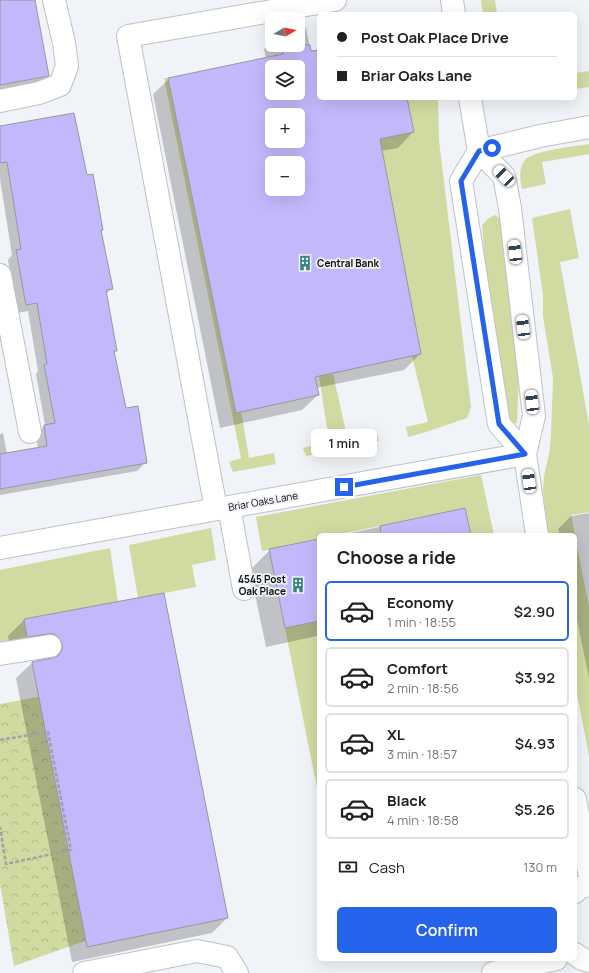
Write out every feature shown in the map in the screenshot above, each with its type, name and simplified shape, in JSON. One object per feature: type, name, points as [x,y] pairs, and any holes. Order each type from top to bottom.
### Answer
[{"type":"street","points":[[0,101],[39,93],[60,85],[67,66],[54,0]]},
{"type":"street","points":[[244,589],[222,508],[128,36],[335,0]]},
{"type":"street","points":[[452,0],[454,12]]},
{"type":"street","points":[[470,100],[479,151],[504,176],[510,208],[534,416],[525,454],[537,533]]},
{"type":"street","points":[[525,454],[499,424],[461,181],[479,151],[540,136],[589,127]]},
{"type":"street","points":[[0,275],[9,369],[30,432]]},
{"type":"street","name":"Briar Oaks Lane","points":[[0,548],[525,454]]},
{"type":"street","points":[[0,654],[50,646]]},
{"type":"street","points":[[577,809],[589,872]]},
{"type":"street","points":[[577,890],[589,885]]},
{"type":"street","points":[[84,973],[197,951],[227,957],[237,973]]},
{"type":"street","points":[[577,955],[589,961]]},
{"type":"street","points":[[493,973],[547,961]]},
{"type":"path","points":[[0,740],[48,732],[71,850],[6,864],[0,827]]},
{"type":"green space","points":[[481,0],[495,0],[497,12],[483,12]]},
{"type":"green space","points":[[589,71],[589,87],[577,89],[577,73]]},
{"type":"green space","points":[[164,78],[168,78],[236,412],[241,411],[249,458],[274,453],[276,464],[233,472],[229,462],[241,458]]},
{"type":"green space","points":[[407,100],[438,100],[439,140],[471,407],[467,418],[408,437],[406,427],[428,422],[412,356],[421,354],[384,164],[361,143],[414,132]]},
{"type":"green space","points":[[589,144],[589,154],[542,162],[546,184],[522,189],[520,178],[521,170],[523,162],[530,156],[555,149]]},
{"type":"green space","points":[[570,209],[579,258],[560,262],[589,425],[589,512],[571,515],[575,533],[548,533],[543,490],[551,436],[553,378],[543,316],[543,295],[532,218]]},
{"type":"green space","points":[[495,215],[506,222],[519,372],[517,423],[505,425],[495,392],[482,225],[489,218]]},
{"type":"green space","points":[[333,374],[347,436],[377,433],[379,441],[306,456],[303,448],[329,441],[319,376]]},
{"type":"green space","points":[[481,475],[494,533],[471,533],[465,508],[346,533],[317,533],[317,539],[262,551],[256,517]]},
{"type":"green space","points":[[211,528],[216,560],[192,565],[196,587],[138,598],[129,545]]},
{"type":"green space","points":[[577,547],[589,606],[589,756],[577,694]]},
{"type":"green space","points":[[110,548],[118,602],[24,619],[27,637],[0,642],[0,570]]},
{"type":"green space","points":[[317,621],[317,788],[285,628]]},
{"type":"green space","points":[[54,694],[99,936],[14,966],[0,884],[0,704]]},
{"type":"building","points":[[0,0],[35,0],[49,76],[0,85]]},
{"type":"building","name":"Central Bank","points":[[305,45],[310,45],[311,51],[317,50],[317,100],[407,100],[414,132],[380,139],[421,354],[315,377],[319,395],[236,413],[168,78],[283,54],[283,52],[305,52]]},
{"type":"building","points":[[74,113],[87,175],[93,174],[103,230],[101,230],[113,289],[106,290],[117,351],[114,351],[126,408],[138,406],[147,463],[0,489],[0,454],[47,446],[44,425],[55,423],[44,365],[47,364],[37,303],[26,305],[16,250],[21,249],[7,162],[0,163],[0,126]]},
{"type":"building","points":[[465,508],[471,533],[381,533],[380,526]]},
{"type":"building","name":"4545 Post Oak Place","points":[[317,539],[317,621],[285,628],[269,549]]},
{"type":"building","points":[[164,593],[228,918],[87,947],[32,662],[58,656],[62,650],[62,644],[59,638],[54,634],[27,637],[24,619]]},
{"type":"place","name":"Central Bank","points":[[305,263]]},
{"type":"place","name":"4545 Post Oak Place","points":[[298,585]]},
{"type":"route","points":[[344,487],[525,454],[499,424],[461,181],[479,151],[492,148]]}]
